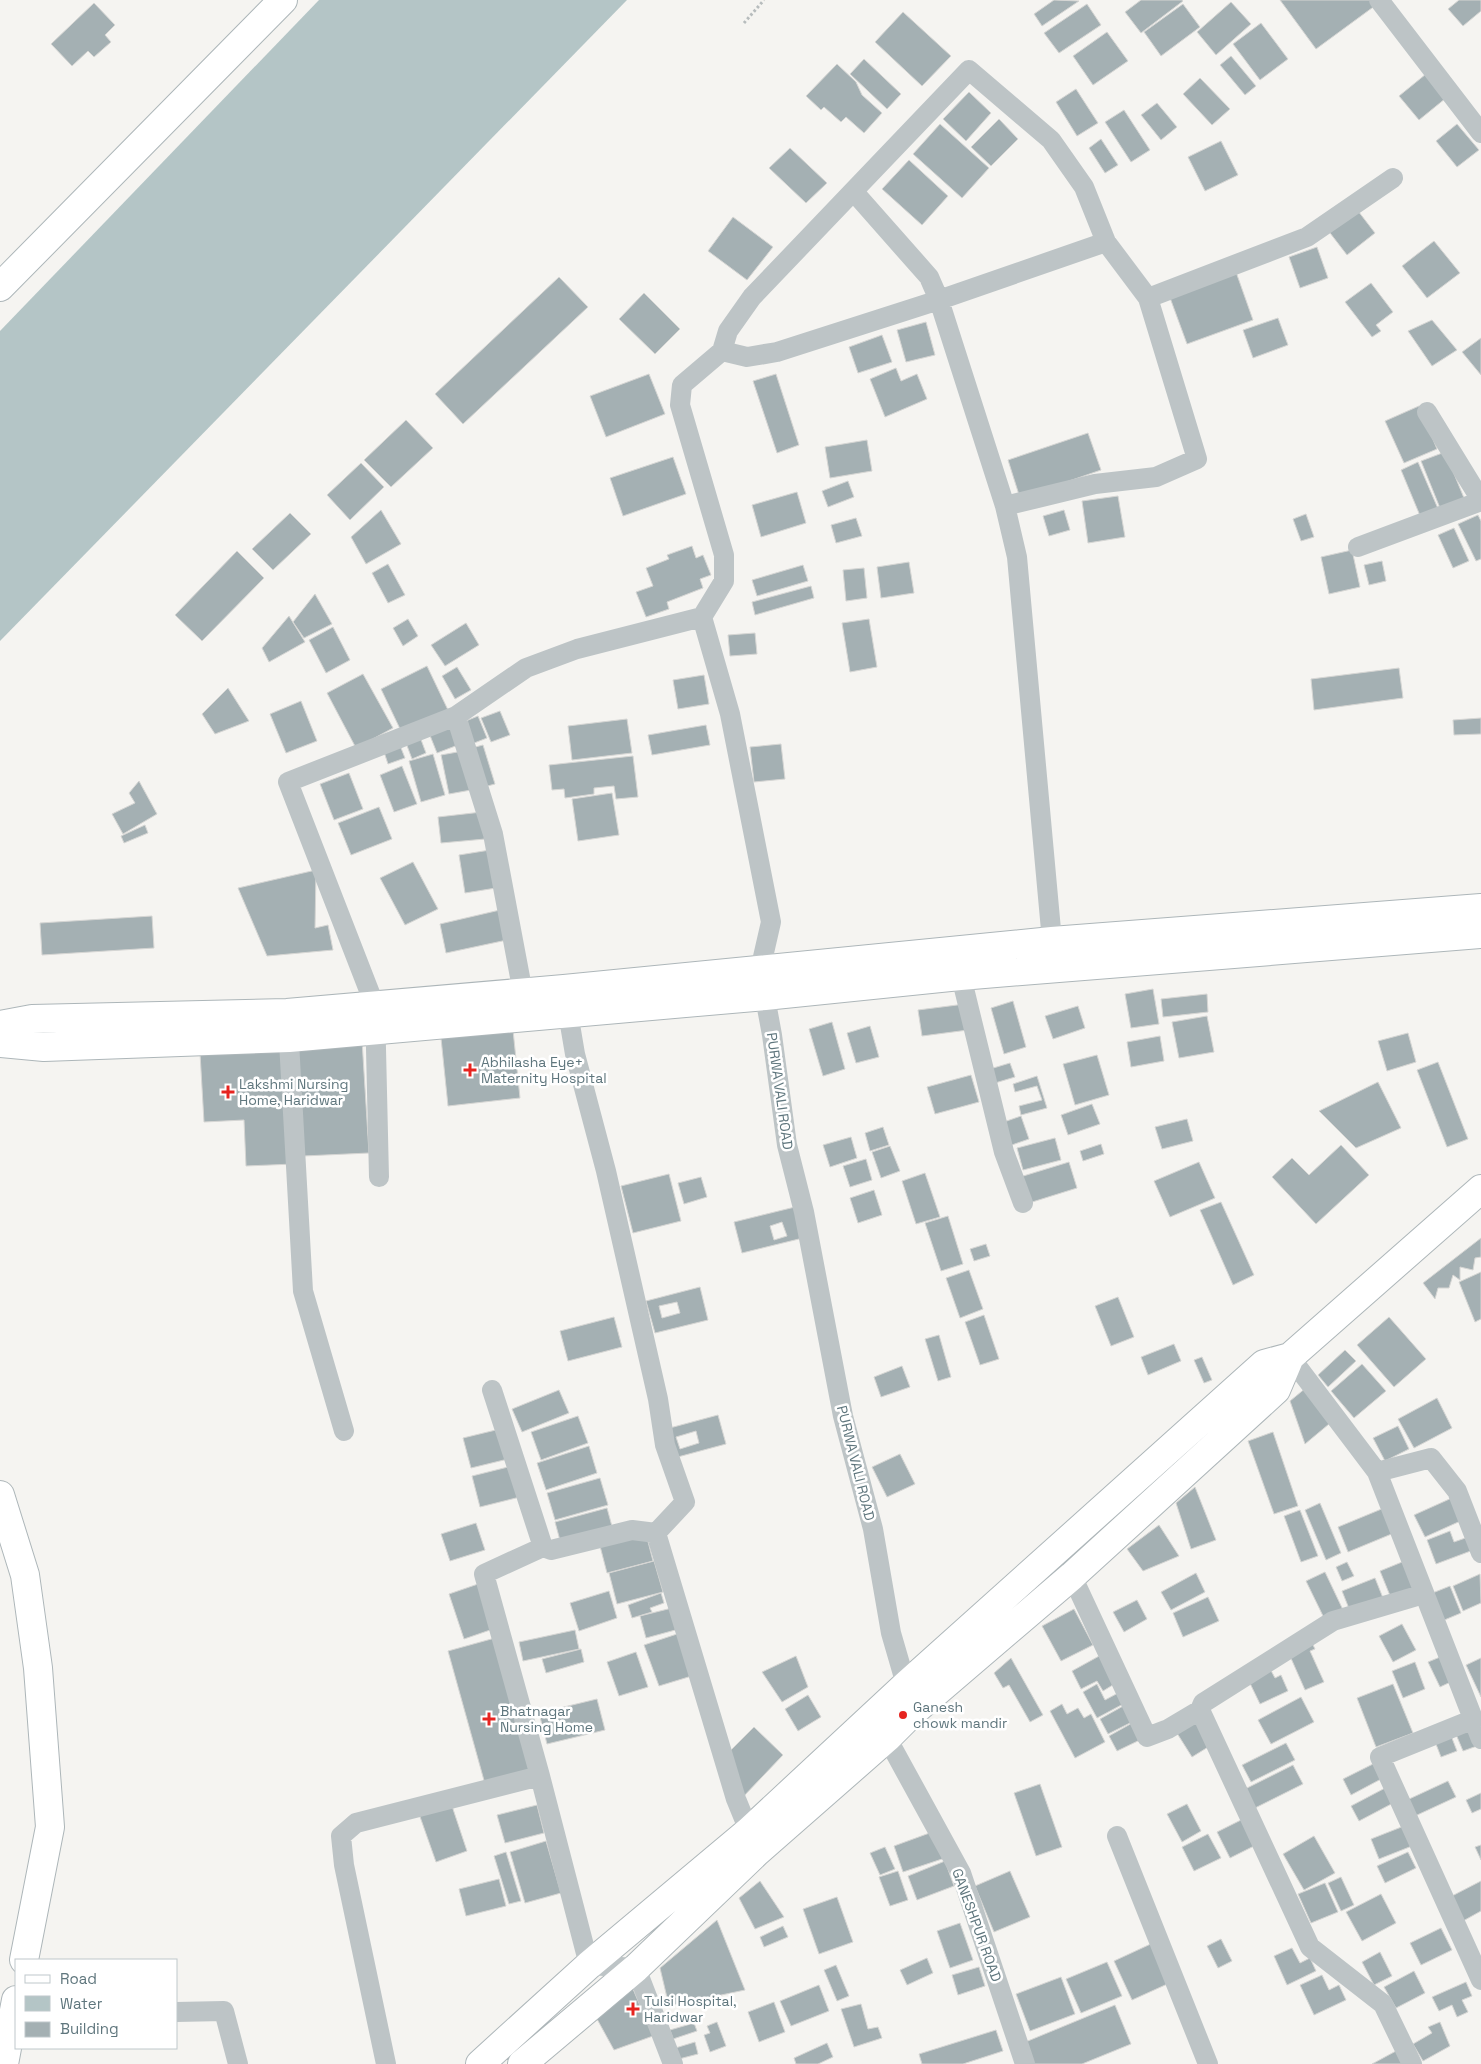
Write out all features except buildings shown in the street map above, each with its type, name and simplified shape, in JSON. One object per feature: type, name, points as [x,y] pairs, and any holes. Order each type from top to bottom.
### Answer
[{"type":"main road","points":[[0,286],[283,0]]},
{"type":"main road","points":[[957,963],[1052,941],[1481,908]]},
{"type":"main road","points":[[0,1043],[44,1047],[566,1002],[957,963],[1481,934]]},
{"type":"main road","points":[[375,1018],[523,993],[566,1002]]},
{"type":"main road","points":[[0,1025],[32,1020],[288,1025]]},
{"type":"main road","points":[[480,2064],[589,1965],[887,1738],[914,1712],[1072,1576],[1276,1390],[1290,1357],[1481,1189]]},
{"type":"main road","points":[[530,2061],[636,1968],[753,1841],[906,1685],[1264,1364],[1290,1357]]},
{"type":"main road","points":[[0,1495],[25,1576],[38,1668],[50,1827],[24,1959]]},
{"type":"main road","points":[[4,2064],[15,2011]]},
{"type":"street","points":[[1379,0],[1481,133]]},
{"type":"street","points":[[379,1177],[375,1018],[288,782],[456,716],[526,668],[577,649],[702,617],[724,581],[724,555],[680,405],[682,385],[722,351],[728,331],[752,297],[970,70],[1050,140],[1084,187],[1106,242],[1148,298],[1197,459],[1156,477],[1095,484],[1005,506]]},
{"type":"street","points":[[1148,298],[1307,237],[1393,178]]},
{"type":"street","points":[[854,192],[930,277],[1005,506],[1017,557],[1052,941]]},
{"type":"street","points":[[722,351],[747,358],[777,352],[939,300],[1106,242]]},
{"type":"street","points":[[1358,546],[1481,500],[1427,412]]},
{"type":"street","points":[[702,617],[730,714],[771,922],[762,983]]},
{"type":"street","points":[[456,716],[493,834],[523,993]]},
{"type":"street","points":[[957,963],[1004,1152],[1023,1204]]},
{"type":"street","name":"PURWA VALI ROAD","points":[[762,983],[772,1035],[787,1145],[804,1212],[843,1416],[873,1529],[891,1633],[914,1712]]},
{"type":"street","points":[[566,1002],[575,1054],[608,1181],[658,1399],[665,1445],[684,1502],[656,1533]]},
{"type":"street","points":[[288,1025],[303,1291],[344,1431]]},
{"type":"street","points":[[1290,1357],[1377,1472],[1481,1739]]},
{"type":"street","points":[[492,1390],[543,1547]]},
{"type":"street","points":[[1377,1472],[1430,1458],[1457,1491],[1481,1552]]},
{"type":"street","points":[[656,1533],[632,1530],[551,1550],[543,1547],[484,1574],[540,1776],[589,1965],[636,1968],[673,2064]]},
{"type":"street","points":[[656,1533],[736,1798],[753,1841]]},
{"type":"street","points":[[1072,1576],[1147,1736],[1168,1729],[1200,1710],[1203,1702],[1333,1621],[1424,1594]]},
{"type":"street","points":[[1200,1710],[1310,1946],[1383,2004],[1412,2064]]},
{"type":"street","points":[[1474,1720],[1380,1757],[1481,1980]]},
{"type":"street","name":"GANESHPUR ROAD","points":[[887,1738],[961,1873],[1019,2063]]},
{"type":"street","points":[[386,2064],[344,1865],[341,1836],[356,1823],[540,1776]]},
{"type":"street","points":[[1117,1836],[1208,2064]]},
{"type":"street","points":[[178,2012],[224,2011],[238,2064]]},
{"type":"path","points":[[744,23],[764,0]]},
{"type":"water","points":[[319,0],[627,0],[0,641],[0,331]]},
{"type":"place","name":"Abhilasha Eye+ Maternity Hospital","points":[[470,1070]]},
{"type":"place","name":"Lakshmi Nursing Home, Haridwar","points":[[228,1092]]},
{"type":"place","name":"Ganesh chowk mandir","points":[[903,1715]]},
{"type":"place","name":"Bhatnagar Nursing Home","points":[[489,1719]]},
{"type":"place","name":"Tulsi Hospital, Haridwar","points":[[633,2009]]}]
